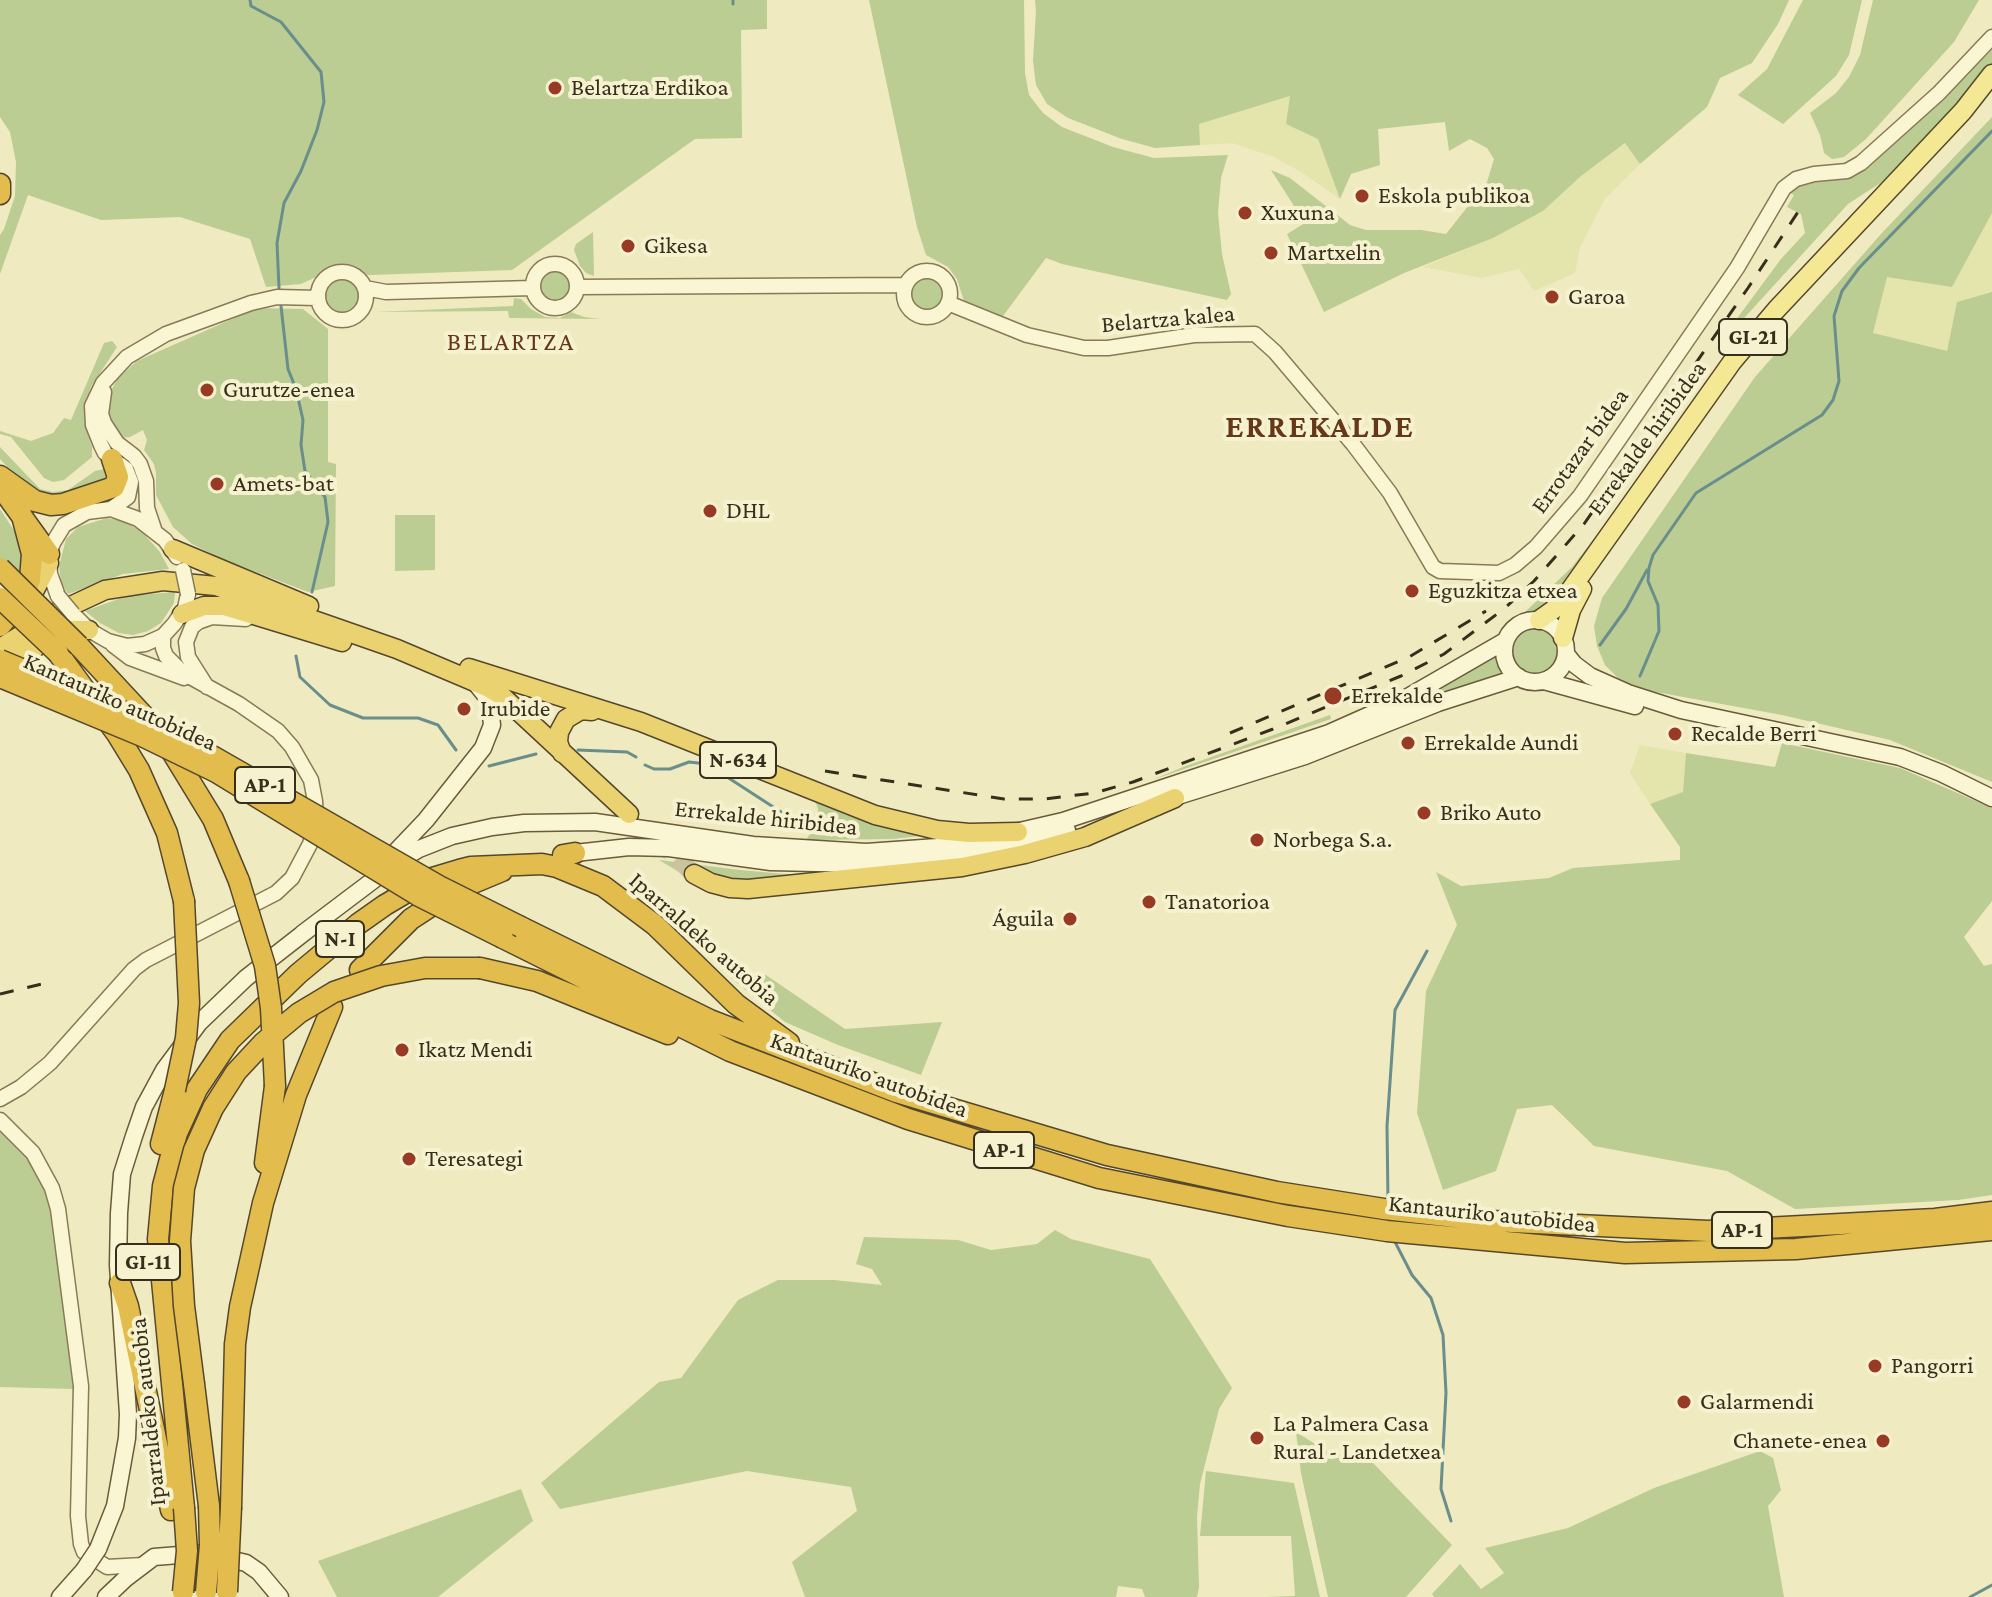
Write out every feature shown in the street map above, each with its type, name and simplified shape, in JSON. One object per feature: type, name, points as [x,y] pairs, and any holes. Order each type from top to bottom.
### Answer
[{"type":"highway","points":[[0,184],[0,194]]},
{"type":"highway","points":[[1,485],[35,501],[63,504],[114,487],[118,477],[112,459]]},
{"type":"highway","points":[[0,633],[29,602],[49,558],[1,485]]},
{"type":"highway","points":[[1,485],[33,508],[55,516],[75,517]]},
{"type":"highway","points":[[0,626],[20,602],[30,580],[32,554],[22,516]]},
{"type":"highway","name":"N-634","points":[[173,549],[346,622],[461,665],[677,736],[875,815],[937,830],[1018,832]]},
{"type":"highway","points":[[0,568],[84,638],[172,752],[213,819],[239,881],[265,966],[271,1008],[275,1086],[263,1203],[235,1344],[231,1507],[216,1594]]},
{"type":"highway","name":"N-634","points":[[0,648],[90,595],[125,586],[178,581],[237,592],[397,649],[473,680],[502,696],[629,814]]},
{"type":"highway","name":"GI-11","points":[[0,598],[58,653],[117,734],[139,770],[167,833],[184,901],[189,1003],[186,1038],[152,1183],[147,1253],[155,1320],[177,1435]]},
{"type":"highway","name":"N-634","points":[[182,614],[197,607],[214,605],[399,658],[430,663]]},
{"type":"highway","points":[[0,668],[70,630],[84,638]]},
{"type":"highway","name":"N-634","points":[[397,649],[461,665]]},
{"type":"highway","name":"Kantauriko autobidea","points":[[0,660],[165,729],[439,886],[710,1020],[814,1062],[963,1114],[1107,1155],[1294,1195],[1491,1221],[1708,1231],[1904,1221],[1992,1212]]},
{"type":"highway","name":"Kantauriko autobidea","points":[[0,677],[129,730],[216,772],[419,896],[730,1051],[908,1119],[1099,1178],[1288,1216],[1387,1231],[1625,1253],[1811,1247],[1992,1230]]},
{"type":"highway","points":[[562,753],[558,742],[559,732],[572,713],[581,710],[613,713]]},
{"type":"highway","points":[[694,874],[711,883],[748,889],[962,867],[1085,837],[1175,798]]},
{"type":"highway","name":"Iparraldeko autobia","points":[[178,1595],[187,1551],[177,1509],[177,1435],[158,1239],[163,1186],[177,1133],[211,1065],[255,1013],[358,924],[429,879],[471,867],[542,864],[557,867],[603,886],[655,925],[736,1004],[814,1062]]},
{"type":"highway","points":[[360,970],[411,919],[454,891],[505,869]]},
{"type":"highway","name":"Iparraldeko autobia","points":[[216,1594],[209,1506],[184,1306],[180,1241],[184,1188],[194,1150],[213,1108],[236,1072],[263,1043],[299,1013],[334,992],[381,976],[425,968],[480,968],[537,981],[695,1044],[730,1051]]},
{"type":"highway","points":[[263,1203],[296,1095],[332,1007]]},
{"type":"highway","points":[[120,1283],[177,1509]]},
{"type":"main road","name":"Errekalde hiribidea","points":[[1539,620],[1566,596],[1732,362],[1776,310],[1963,111],[1992,74]]},
{"type":"main road","name":"Errekalde hiribidea","points":[[1565,646],[1576,597],[1733,374],[1992,92]]},
{"type":"main road","points":[[1681,710],[1636,706],[1519,677],[1509,668],[1505,658],[1505,641],[1522,623],[1539,620],[1554,626],[1577,668],[1604,684],[1681,710],[1900,757],[1992,798]]},
{"type":"main road","name":"Errekalde hiribidea","points":[[302,934],[419,849],[452,836],[492,827],[524,823],[595,822],[753,845],[866,852],[937,847],[1018,832],[1063,821],[1363,719],[1418,692],[1505,641]]},
{"type":"main road","points":[[1544,681],[1560,670],[1565,646]]},
{"type":"main road","name":"Errekalde hiribidea","points":[[569,854],[629,847],[669,848],[771,862],[860,864],[918,861],[1025,843],[1305,756],[1438,703],[1519,677]]},
{"type":"main road","points":[[60,1597],[98,1549],[115,1506],[127,1438],[119,1213],[122,1174],[144,1107],[164,1070],[212,1008],[397,851],[461,779],[483,748],[492,725],[486,696],[473,680]]},
{"type":"main road","points":[[106,1597],[143,1565],[163,1555],[204,1553],[246,1563],[266,1579],[280,1597]]},
{"type":"street","name":"Errotazar bidea","points":[[1255,334],[1275,352],[1353,444],[1390,493],[1433,567],[1440,571],[1499,573],[1515,565],[1536,547],[1580,496],[1737,268],[1784,188],[1796,179],[1847,171],[1861,163],[1939,93],[1992,37]]},
{"type":"street","points":[[557,264],[574,274],[578,287],[571,302],[558,308],[544,306],[532,288],[536,273],[557,264]]},
{"type":"street","points":[[341,271],[356,276],[366,294],[357,315],[343,320],[328,316],[317,298],[321,283],[333,273],[341,271]]},
{"type":"street","points":[[923,271],[937,273],[950,289],[948,303],[945,309],[932,316],[918,315],[905,299],[906,285],[923,271]]},
{"type":"street","points":[[578,287],[906,285]]},
{"type":"street","points":[[366,294],[532,288]]},
{"type":"street","points":[[111,509],[128,497],[131,482],[126,469],[105,453],[97,438],[91,413],[98,391],[112,373],[144,345],[217,315],[277,297],[317,298]]},
{"type":"street","name":"Belartza kalea","points":[[948,303],[1027,335],[1084,348],[1108,348],[1194,335],[1255,334]]},
{"type":"street","points":[[112,373],[102,402],[104,423],[117,443],[140,464],[154,530]]},
{"type":"street","points":[[111,509],[138,519],[154,530],[173,549],[183,570],[188,594],[182,614],[163,636],[136,646],[84,638],[73,614],[52,584],[49,558],[58,532],[75,517],[111,509]]},
{"type":"street","points":[[207,687],[186,649],[188,635],[198,622],[212,617],[235,617],[284,626]]},
{"type":"street","points":[[0,1099],[21,1087],[50,1063],[123,981],[146,960],[276,893],[292,878],[300,864],[316,823],[311,780],[292,747],[278,731],[173,664],[163,648],[163,636]]},
{"type":"street","points":[[108,641],[130,658],[207,687]]},
{"type":"street","points":[[0,1120],[33,1153],[52,1188],[58,1209],[81,1386],[78,1516],[81,1544],[84,1552],[107,1567],[143,1565]]},
{"type":"green space","points":[[0,0],[767,0],[767,29],[741,30],[742,138],[695,139],[512,270],[343,276],[357,285],[360,296],[355,307],[338,312],[328,307],[324,296],[326,285],[340,276],[318,276],[301,284],[266,287],[250,239],[180,217],[101,220],[28,195],[0,274],[0,235],[15,196],[16,162],[10,132],[0,117]]},
{"type":"green space","points":[[869,0],[1024,0],[1025,73],[1029,95],[1043,113],[1062,127],[1113,147],[1154,158],[1228,155],[1221,178],[1218,213],[1222,254],[1231,294],[1227,300],[1046,258],[1003,316],[964,301],[957,279],[948,267],[926,255],[917,227]]},
{"type":"green space","points":[[1035,0],[1789,0],[1778,24],[1752,63],[1720,78],[1707,107],[1640,164],[1625,143],[1581,176],[1543,211],[1493,238],[1404,273],[1324,312],[1287,234],[1305,223],[1271,170],[1290,178],[1350,225],[1366,230],[1421,230],[1446,234],[1487,182],[1494,159],[1487,148],[1470,139],[1449,151],[1445,122],[1378,129],[1380,165],[1351,174],[1340,199],[1318,139],[1286,124],[1290,96],[1199,124],[1200,145],[1155,148],[1122,139],[1068,118],[1047,104],[1036,85],[1033,61]]},
{"type":"green space","points":[[1803,0],[1862,0],[1849,55],[1836,76],[1783,124],[1738,95],[1767,69]]},
{"type":"green space","points":[[1873,0],[1979,0],[1954,42],[1866,139],[1844,157],[1832,159],[1824,153],[1810,113],[1836,93],[1849,77],[1860,55]]},
{"type":"green space","points":[[1992,43],[1992,64],[1959,102],[1882,182],[1848,204],[1726,338],[1724,336],[1781,259],[1805,233],[1801,214],[1787,207],[1794,195],[1790,193],[1805,181],[1839,178]]},
{"type":"green space","points":[[1290,96],[1318,139],[1340,199],[1274,157],[1232,143],[1200,145],[1198,124]]},
{"type":"green space","points":[[1992,117],[1992,213],[1952,287],[1887,277],[1873,333],[1947,351],[1957,302],[1992,292],[1992,782],[1890,740],[1782,715],[1645,690],[1619,679],[1605,665],[1597,646],[1594,626],[1602,598],[1755,377],[1881,234]]},
{"type":"green space","points":[[1626,143],[1640,164],[1605,199],[1580,247],[1575,273],[1534,291],[1519,269],[1482,278],[1423,267],[1493,238],[1543,211],[1581,176]]},
{"type":"green space","points":[[1992,213],[1992,292],[1957,302],[1947,352],[1873,334],[1887,276],[1952,287]]},
{"type":"green space","points":[[593,232],[594,276],[580,266],[574,250],[576,244]]},
{"type":"green space","points":[[554,269],[565,274],[570,285],[565,296],[554,301],[543,296],[538,285],[543,274]]},
{"type":"green space","points":[[927,278],[939,282],[943,294],[939,306],[927,310],[915,306],[911,294],[915,282]]},
{"type":"green space","points":[[514,298],[521,299],[545,317],[560,318],[571,312],[600,319],[509,318],[508,311],[375,312],[513,306]]},
{"type":"green space","points":[[257,308],[303,309],[328,329],[328,462],[336,464],[335,586],[308,592],[192,544],[173,527],[156,495],[156,473],[144,450],[147,440],[143,430],[122,438],[110,425],[108,396],[118,378],[137,361]]},
{"type":"green space","points":[[112,341],[117,347],[91,387],[85,405],[85,426],[92,457],[64,480],[53,482],[44,478],[11,437],[0,434],[0,431],[31,441],[53,433],[64,418],[71,420],[104,343]]},
{"type":"green space","points":[[0,447],[40,489],[53,492],[68,490],[95,471],[104,469],[109,471],[111,479],[48,499],[23,484],[0,459]]},
{"type":"green space","points":[[0,509],[17,535],[21,555],[20,578],[0,558]]},
{"type":"green space","points":[[395,515],[435,515],[435,570],[395,571]]},
{"type":"green space","points":[[1612,515],[1614,518],[1543,612],[1523,614],[1572,567]]},
{"type":"green space","points":[[107,518],[124,521],[142,532],[160,552],[169,569],[123,574],[68,594],[61,582],[59,566],[66,539],[78,527]]},
{"type":"green space","points":[[175,592],[174,603],[161,623],[133,635],[119,633],[85,611],[127,596]]},
{"type":"green space","points":[[1536,627],[1553,635],[1561,652],[1553,669],[1536,677],[1519,669],[1511,652],[1519,635]]},
{"type":"green space","points":[[1496,655],[1503,673],[1422,700],[1425,693]]},
{"type":"green space","points":[[1330,715],[1331,719],[1152,780],[1183,767]]},
{"type":"green space","points":[[1782,743],[1900,768],[1992,808],[1992,901],[1964,937],[1984,966],[1992,964],[1992,1195],[1958,1200],[1795,1209],[1727,1171],[1594,1146],[1552,1105],[1517,1109],[1496,1171],[1443,1190],[1417,1113],[1426,991],[1457,925],[1436,872],[1461,886],[1549,878],[1573,868],[1680,860],[1680,847],[1650,804],[1683,792],[1686,753],[1775,767]]},
{"type":"green space","points":[[1640,745],[1686,753],[1683,793],[1650,804],[1630,773]]},
{"type":"green space","points":[[814,798],[921,836],[806,840],[817,823],[818,809]]},
{"type":"green space","points":[[659,860],[796,875],[735,881],[693,865],[684,875]]},
{"type":"green space","points":[[766,975],[845,1029],[942,1022],[921,1075],[785,1022],[731,978]]},
{"type":"green space","points":[[0,1127],[26,1154],[40,1176],[51,1206],[74,1389],[0,1387]]},
{"type":"green space","points":[[1055,1230],[1071,1239],[1150,1259],[1232,1388],[1219,1409],[1200,1484],[1197,1597],[1145,1597],[1142,1589],[1118,1586],[1116,1597],[805,1597],[792,1562],[857,1511],[851,1487],[747,1471],[560,1509],[541,1483],[659,1382],[681,1378],[738,1300],[778,1280],[834,1280],[882,1285],[872,1269],[856,1264],[864,1237],[958,1240],[991,1250],[1037,1244]]},
{"type":"green space","points":[[1296,1432],[1331,1454],[1358,1456],[1373,1463],[1452,1545],[1406,1597],[1328,1597],[1301,1473]]},
{"type":"green space","points":[[1760,1451],[1773,1458],[1781,1490],[1768,1506],[1784,1597],[1434,1597],[1432,1594],[1460,1564],[1481,1589],[1504,1573],[1485,1548],[1568,1528],[1654,1488]]},
{"type":"green space","points":[[1206,1471],[1294,1483],[1320,1597],[1266,1597],[1295,1596],[1291,1536],[1200,1536]]},
{"type":"green space","points":[[521,1489],[533,1521],[438,1597],[337,1597],[318,1561]]},
{"type":"waterway","points":[[250,0],[251,6],[281,22],[321,72],[324,102],[317,130],[284,203],[277,243],[279,288]]},
{"type":"waterway","points":[[1640,676],[1659,631],[1658,605],[1648,581],[1653,555],[1696,493],[1822,415],[1833,400],[1839,381],[1834,316],[1842,291],[1859,268],[1992,131]]},
{"type":"waterway","points":[[281,306],[288,369],[303,420],[301,445],[305,471],[325,497],[328,522],[312,592]]},
{"type":"waterway","points":[[1600,645],[1626,609],[1647,570]]},
{"type":"waterway","points":[[296,656],[300,677],[330,705],[363,718],[418,718],[438,725],[456,750]]},
{"type":"waterway","points":[[578,750],[627,752],[636,757]]},
{"type":"waterway","points":[[489,766],[536,754]]},
{"type":"waterway","points":[[645,765],[654,769],[670,769],[689,762],[707,764],[798,823]]},
{"type":"waterway","points":[[1388,1201],[1387,1126],[1395,1010],[1427,951]]},
{"type":"waterway","points":[[1394,1240],[1412,1275],[1431,1298],[1443,1335],[1446,1393],[1441,1489],[1451,1521]]},
{"type":"waterway","points":[[1970,1597],[1992,1585]]},
{"type":"tunnel","points":[[657,840],[694,874]]},
{"type":"railway","points":[[825,771],[1004,799],[1044,799],[1094,793],[1133,782],[1273,729],[1401,676],[1444,654],[1505,608],[1534,581],[1584,524],[1798,212]]},
{"type":"railway","points":[[1230,733],[1409,657],[1486,611]]},
{"type":"railway","points":[[0,994],[54,981]]},
{"type":"place","name":"Belartza Erdikoa","points":[[555,88]]},
{"type":"place","name":"Eskola publikoa","points":[[1362,196]]},
{"type":"place","name":"Xuxuna","points":[[1245,213]]},
{"type":"place","name":"Gikesa","points":[[628,246]]},
{"type":"place","name":"Martxelin","points":[[1271,253]]},
{"type":"place","name":"Garoa","points":[[1552,297]]},
{"type":"place","name":"Gurutze-enea","points":[[207,390]]},
{"type":"place","name":"Amets-bat","points":[[217,484]]},
{"type":"place","name":"DHL","points":[[710,511]]},
{"type":"place","name":"Eguzkitza etxea","points":[[1412,591]]},
{"type":"place","name":"Errekalde","points":[[1333,696]]},
{"type":"place","name":"Irubide","points":[[464,709]]},
{"type":"place","name":"Recalde Berri","points":[[1675,734]]},
{"type":"place","name":"Errekalde Aundi","points":[[1408,743]]},
{"type":"place","name":"Briko Auto","points":[[1424,813]]},
{"type":"place","name":"Norbega S.a.","points":[[1257,840]]},
{"type":"place","name":"Tanatorioa","points":[[1149,902]]},
{"type":"place","name":"Águila","points":[[1070,919]]},
{"type":"place","name":"Ikatz Mendi","points":[[402,1050]]},
{"type":"place","name":"Teresategi","points":[[409,1159]]},
{"type":"place","name":"Pangorri","points":[[1875,1366]]},
{"type":"place","name":"Galarmendi","points":[[1684,1402]]},
{"type":"place","name":"La Palmera Casa Rural - Landetxea","points":[[1257,1438]]},
{"type":"place","name":"Chanete-enea","points":[[1883,1441]]},
{"type":"district","name":"BELARTZA","points":[[511,342]]},
{"type":"district","name":"ERREKALDE","points":[[1320,427]]}]
